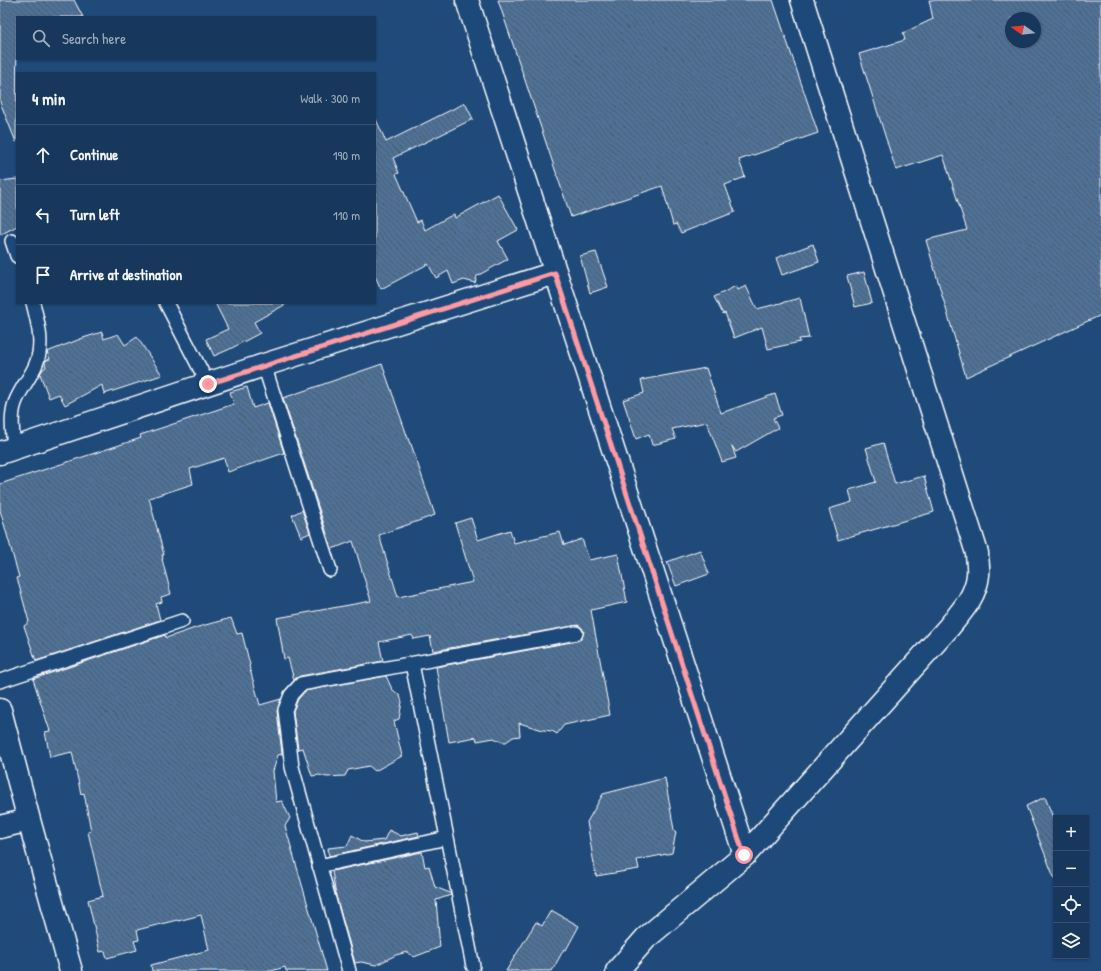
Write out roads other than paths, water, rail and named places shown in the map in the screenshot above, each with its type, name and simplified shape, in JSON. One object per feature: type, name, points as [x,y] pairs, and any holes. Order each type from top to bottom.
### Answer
[{"type":"street","points":[[467,0],[744,855]]},
{"type":"street","points":[[617,971],[646,938],[744,855],[949,627],[967,605],[975,589],[978,575],[977,553],[802,0]]},
{"type":"street","points":[[7,451],[208,384],[555,273]]},
{"type":"street","points":[[0,710],[71,971]]},
{"type":"street","points":[[0,827],[29,820]]},
{"type":"lane","points":[[12,241],[16,253]]},
{"type":"lane","points":[[7,451],[15,402],[36,364],[40,348],[39,324],[33,304]]},
{"type":"lane","points":[[167,304],[208,384]]},
{"type":"lane","points":[[264,366],[330,570]]},
{"type":"lane","points":[[0,681],[182,621]]},
{"type":"lane","points":[[349,971],[292,767],[285,710],[290,695],[301,684],[576,633]]},
{"type":"lane","points":[[412,664],[473,966]]},
{"type":"lane","points":[[319,866],[447,838]]}]
